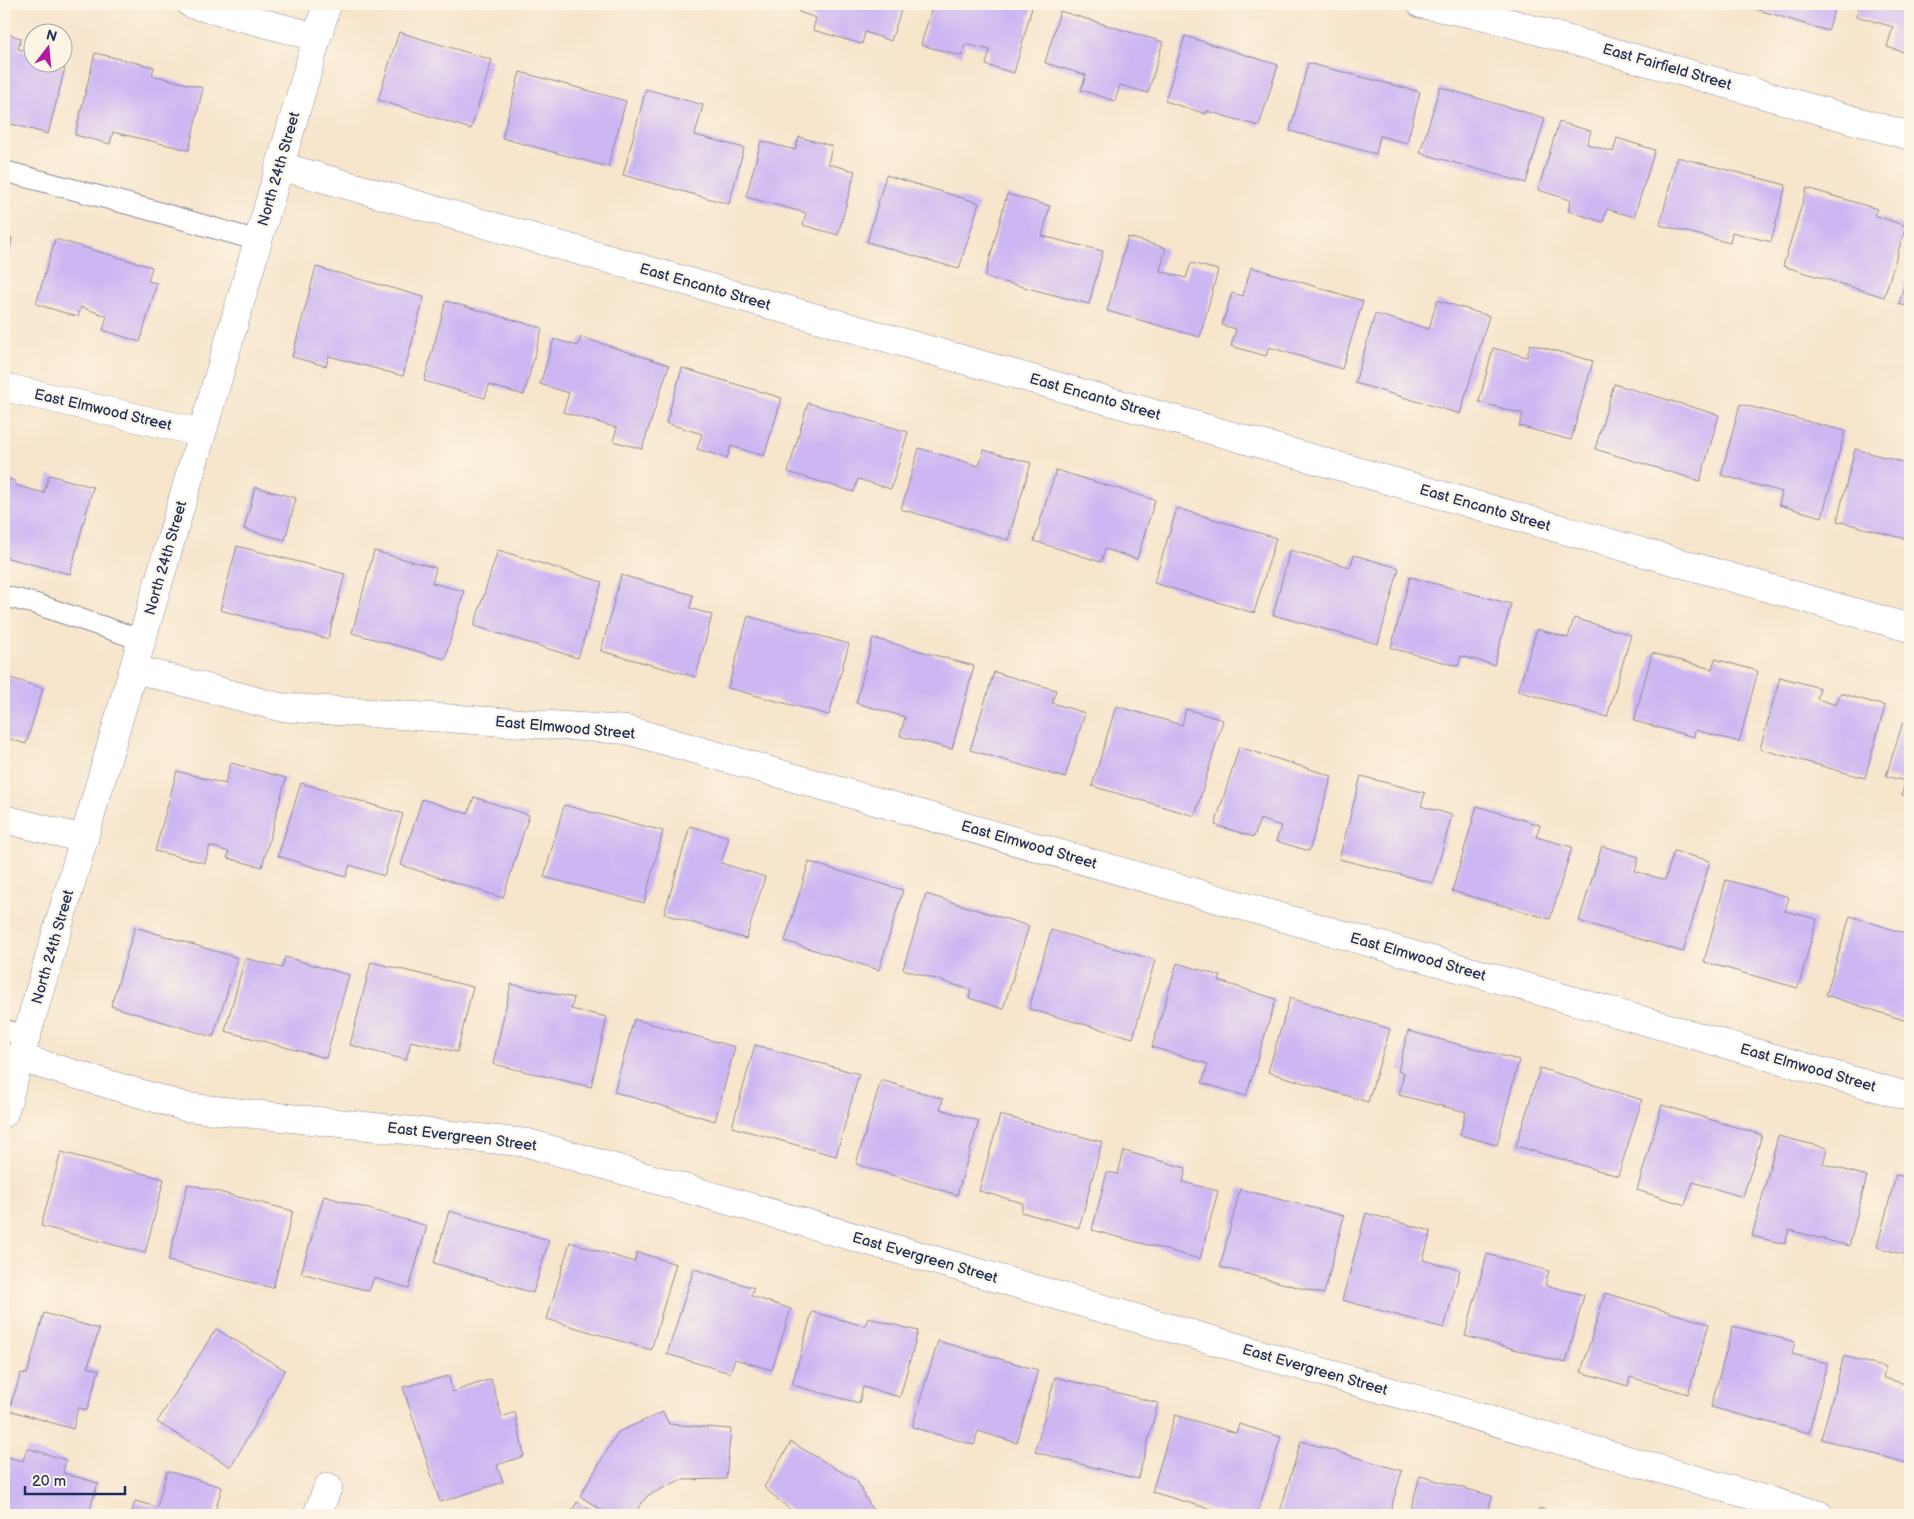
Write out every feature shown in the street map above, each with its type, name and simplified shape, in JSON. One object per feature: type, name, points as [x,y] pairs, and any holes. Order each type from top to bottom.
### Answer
[{"type":"street","points":[[191,4],[317,37]]},
{"type":"street","name":"North 24th Street","points":[[4,1113],[17,1041],[84,840],[327,4]]},
{"type":"street","name":"East Fairfield Street","points":[[1422,4],[1489,17],[1910,136]]},
{"type":"street","name":"East Encanto Street","points":[[280,166],[1910,628]]},
{"type":"street","name":"East Elmwood Street","points":[[4,387],[202,433]]},
{"type":"street","name":"East Elmwood Street","points":[[134,669],[279,707],[627,730],[1910,1098]]},
{"type":"street","points":[[4,819],[84,840]]},
{"type":"street","name":"East Evergreen Street","points":[[17,1041],[186,1107],[528,1143],[1819,1515]]},
{"type":"street","points":[[317,1515],[328,1487]]},
{"type":"lane","points":[[4,171],[258,240]]},
{"type":"lane","points":[[4,596],[36,604],[142,640]]},
{"type":"building","points":[[801,4],[903,4],[891,41],[865,32],[862,44],[813,30],[816,18],[799,12]]},
{"type":"building","points":[[933,4],[1033,4],[1014,73],[986,65],[990,50],[965,44],[962,56],[921,45]]},
{"type":"building","points":[[1739,4],[1836,4],[1828,31]]},
{"type":"building","points":[[1860,4],[1910,4],[1910,54],[1887,47],[1893,27],[1856,16]]},
{"type":"building","points":[[1060,11],[1163,42],[1148,93],[1120,85],[1115,101],[1081,90],[1086,75],[1045,63]]},
{"type":"building","points":[[399,32],[492,60],[471,129],[378,100]]},
{"type":"building","points":[[4,33],[21,38],[18,49],[22,50],[22,72],[64,72],[48,134],[4,122]]},
{"type":"building","points":[[1185,36],[1278,65],[1259,126],[1207,111],[1206,114],[1165,101]]},
{"type":"building","points":[[95,53],[154,67],[152,75],[203,88],[189,150],[113,132],[110,144],[75,135]]},
{"type":"building","points":[[1308,63],[1420,92],[1407,143],[1380,136],[1376,154],[1290,131]]},
{"type":"building","points":[[520,72],[626,101],[608,167],[502,138]]},
{"type":"building","points":[[1440,87],[1545,118],[1526,183],[1420,153]]},
{"type":"building","points":[[646,89],[703,105],[695,135],[744,148],[729,204],[623,175]]},
{"type":"building","points":[[1559,122],[1591,131],[1587,144],[1613,152],[1617,138],[1655,150],[1634,217],[1607,209],[1603,222],[1568,211],[1571,200],[1538,190]]},
{"type":"building","points":[[799,137],[832,146],[828,164],[855,171],[838,235],[803,225],[806,213],[746,197],[761,141],[795,150]]},
{"type":"building","points":[[1677,157],[1786,185],[1771,242],[1732,232],[1730,243],[1660,225]]},
{"type":"building","points":[[886,175],[979,203],[959,269],[867,242]]},
{"type":"building","points":[[1807,188],[1877,209],[1874,215],[1906,226],[1884,297],[1783,266]]},
{"type":"building","points":[[1007,194],[1050,206],[1042,236],[1103,251],[1089,304],[985,277]]},
{"type":"building","points":[[4,236],[12,238],[5,279],[4,279]]},
{"type":"building","points":[[1128,237],[1166,248],[1160,271],[1186,278],[1191,263],[1218,270],[1200,337],[1107,311]]},
{"type":"building","points":[[55,239],[152,267],[148,281],[157,283],[140,342],[103,330],[107,316],[81,307],[78,317],[36,304]]},
{"type":"building","points":[[1910,264],[1910,307],[1899,304]]},
{"type":"building","points":[[316,267],[424,297],[403,376],[329,356],[326,366],[292,357]]},
{"type":"building","points":[[1251,267],[1363,301],[1342,369],[1269,347],[1266,356],[1231,346],[1236,329],[1222,325],[1232,293],[1243,296]]},
{"type":"building","points":[[1437,300],[1489,316],[1460,414],[1355,383],[1375,314],[1429,329]]},
{"type":"building","points":[[446,301],[542,328],[524,395],[489,385],[485,398],[424,381]]},
{"type":"building","points":[[581,337],[669,365],[642,449],[613,441],[617,428],[563,412],[569,393],[540,384],[554,339],[578,346]]},
{"type":"building","points":[[1530,344],[1593,361],[1571,440],[1519,426],[1523,414],[1479,402],[1493,348],[1527,357]]},
{"type":"building","points":[[682,368],[782,398],[764,456],[731,446],[727,458],[697,449],[702,434],[666,423]]},
{"type":"building","points":[[1614,384],[1719,415],[1700,481],[1595,449]]},
{"type":"building","points":[[808,403],[908,432],[891,489],[858,479],[854,492],[788,472]]},
{"type":"building","points":[[1740,404],[1845,431],[1822,517],[1779,505],[1782,492],[1721,475]]},
{"type":"building","points":[[919,448],[979,466],[984,450],[1031,463],[1008,540],[901,509]]},
{"type":"building","points":[[1855,449],[1910,464],[1910,540],[1837,521]]},
{"type":"building","points":[[1056,470],[1155,500],[1137,559],[1105,549],[1101,562],[1034,541]]},
{"type":"building","points":[[49,475],[93,487],[70,574],[4,557],[4,478],[15,481],[15,485],[44,493]]},
{"type":"building","points":[[255,487],[296,498],[285,540],[244,529]]},
{"type":"building","points":[[1177,508],[1276,538],[1254,613],[1154,583]]},
{"type":"building","points":[[237,546],[345,574],[328,639],[220,610]]},
{"type":"building","points":[[498,550],[602,582],[578,658],[474,626]]},
{"type":"building","points":[[1290,550],[1350,567],[1354,555],[1399,568],[1378,644],[1273,615]]},
{"type":"building","points":[[374,551],[436,568],[432,583],[464,591],[445,659],[352,633]]},
{"type":"building","points":[[621,575],[693,595],[690,608],[712,615],[696,677],[601,651]]},
{"type":"building","points":[[1410,577],[1511,604],[1494,665],[1461,656],[1458,666],[1391,648]]},
{"type":"building","points":[[748,616],[849,644],[829,715],[728,688]]},
{"type":"building","points":[[1574,618],[1631,635],[1607,717],[1518,691],[1537,629],[1568,638]]},
{"type":"building","points":[[873,638],[974,666],[952,749],[900,736],[905,717],[856,703]]},
{"type":"building","points":[[1652,653],[1712,669],[1715,659],[1758,671],[1739,742],[1695,730],[1694,737],[1634,721]]},
{"type":"building","points":[[994,672],[1056,690],[1052,703],[1085,713],[1065,778],[970,750]]},
{"type":"building","points":[[4,676],[43,688],[26,744],[4,737]]},
{"type":"building","points":[[1780,677],[1820,688],[1817,699],[1836,705],[1840,693],[1885,706],[1865,778],[1760,749]]},
{"type":"building","points":[[1116,706],[1182,725],[1186,709],[1223,720],[1195,816],[1092,786]]},
{"type":"building","points":[[1903,722],[1910,724],[1910,797],[1902,795],[1905,781],[1886,776]]},
{"type":"building","points":[[1239,747],[1332,776],[1309,851],[1276,841],[1281,826],[1260,819],[1254,837],[1215,825]]},
{"type":"building","points":[[231,763],[286,778],[262,867],[227,858],[229,852],[210,846],[205,863],[155,851],[177,771],[225,784]]},
{"type":"building","points":[[1361,776],[1425,793],[1421,806],[1452,815],[1433,883],[1339,859]]},
{"type":"building","points":[[301,783],[403,814],[384,876],[350,865],[346,877],[278,856]]},
{"type":"building","points":[[474,797],[529,815],[503,898],[401,865],[422,799],[468,814]]},
{"type":"building","points":[[564,805],[663,831],[644,903],[544,877]]},
{"type":"building","points":[[1477,806],[1540,825],[1536,837],[1572,847],[1550,919],[1452,891]]},
{"type":"building","points":[[690,826],[729,837],[721,863],[765,877],[746,939],[664,914]]},
{"type":"building","points":[[1602,846],[1639,857],[1635,871],[1665,880],[1674,851],[1710,861],[1683,952],[1579,921]]},
{"type":"building","points":[[809,862],[903,890],[879,970],[785,941]]},
{"type":"building","points":[[1726,880],[1789,897],[1785,911],[1817,919],[1798,988],[1704,962]]},
{"type":"building","points":[[926,894],[1029,926],[1003,1009],[969,998],[971,990],[903,969]]},
{"type":"building","points":[[1850,916],[1910,935],[1908,945],[1910,946],[1910,1022],[1826,995]]},
{"type":"building","points":[[135,927],[238,958],[213,1037],[111,1006]]},
{"type":"building","points":[[1051,930],[1155,960],[1133,1038],[1029,1009]]},
{"type":"building","points":[[285,957],[349,975],[326,1058],[225,1031],[245,958],[282,968]]},
{"type":"building","points":[[371,962],[473,987],[457,1052],[411,1041],[406,1060],[350,1045]]},
{"type":"building","points":[[1177,963],[1221,976],[1219,981],[1276,999],[1246,1096],[1202,1083],[1208,1064],[1152,1047]]},
{"type":"building","points":[[511,984],[574,998],[571,1009],[607,1017],[591,1087],[493,1064]]},
{"type":"building","points":[[1290,998],[1390,1029],[1368,1102],[1268,1072]]},
{"type":"building","points":[[634,1019],[735,1047],[715,1121],[614,1092]]},
{"type":"building","points":[[1408,1031],[1519,1060],[1497,1145],[1460,1135],[1466,1112],[1399,1095],[1404,1073],[1398,1071]]},
{"type":"building","points":[[755,1045],[859,1074],[836,1156],[732,1127]]},
{"type":"building","points":[[1540,1068],[1642,1100],[1618,1176],[1516,1146]]},
{"type":"building","points":[[881,1080],[943,1099],[940,1109],[979,1121],[957,1195],[856,1164]]},
{"type":"building","points":[[1662,1105],[1762,1135],[1743,1197],[1693,1182],[1685,1205],[1637,1190]]},
{"type":"building","points":[[1000,1115],[1102,1142],[1079,1228],[1021,1212],[1023,1203],[979,1191]]},
{"type":"building","points":[[1778,1136],[1827,1148],[1823,1164],[1867,1176],[1849,1246],[1789,1230],[1785,1244],[1752,1236]]},
{"type":"building","points":[[1124,1151],[1186,1168],[1183,1182],[1218,1191],[1200,1259],[1092,1230],[1107,1172],[1118,1174]]},
{"type":"building","points":[[61,1152],[164,1179],[145,1253],[41,1226]]},
{"type":"building","points":[[1896,1175],[1910,1178],[1910,1265],[1905,1263],[1906,1255],[1877,1247]]},
{"type":"building","points":[[188,1184],[293,1211],[273,1288],[168,1261]]},
{"type":"building","points":[[1240,1189],[1344,1216],[1324,1294],[1220,1267]]},
{"type":"building","points":[[324,1196],[427,1226],[409,1288],[374,1278],[369,1291],[301,1273]]},
{"type":"building","points":[[449,1211],[549,1240],[533,1293],[434,1263]]},
{"type":"building","points":[[1366,1213],[1431,1231],[1423,1260],[1460,1270],[1444,1328],[1342,1300]]},
{"type":"building","points":[[570,1242],[634,1262],[637,1252],[676,1264],[651,1350],[547,1319]]},
{"type":"building","points":[[1487,1254],[1549,1271],[1545,1285],[1584,1295],[1566,1363],[1465,1336]]},
{"type":"building","points":[[694,1269],[754,1288],[751,1296],[791,1309],[772,1370],[735,1359],[730,1373],[667,1354]]},
{"type":"building","points":[[1605,1293],[1709,1324],[1688,1394],[1630,1377],[1628,1386],[1581,1372]]},
{"type":"building","points":[[812,1312],[865,1326],[868,1318],[918,1331],[900,1397],[863,1387],[859,1403],[792,1385]]},
{"type":"building","points":[[44,1313],[99,1329],[88,1367],[99,1370],[87,1410],[78,1408],[73,1429],[9,1410],[21,1373],[27,1374]]},
{"type":"building","points":[[1733,1326],[1795,1342],[1792,1354],[1827,1363],[1809,1433],[1711,1407]]},
{"type":"building","points":[[216,1329],[285,1370],[231,1467],[157,1422]]},
{"type":"building","points":[[938,1341],[1038,1370],[1017,1443],[978,1431],[974,1445],[912,1427]]},
{"type":"building","points":[[1844,1356],[1886,1368],[1883,1378],[1910,1385],[1910,1464],[1821,1439]]},
{"type":"building","points":[[449,1376],[452,1392],[491,1379],[502,1417],[515,1412],[524,1456],[497,1465],[503,1482],[440,1502],[403,1387]]},
{"type":"building","points":[[1055,1377],[1158,1403],[1138,1479],[1035,1452]]},
{"type":"building","points":[[663,1412],[669,1424],[731,1429],[726,1479],[680,1480],[647,1496],[633,1515],[609,1515],[580,1496],[618,1432]]},
{"type":"building","points":[[1175,1415],[1236,1433],[1239,1424],[1281,1437],[1257,1515],[1231,1515],[1152,1492]]},
{"type":"building","points":[[1301,1441],[1402,1471],[1389,1515],[1279,1515]]},
{"type":"building","points":[[791,1442],[857,1481],[875,1515],[796,1515],[764,1487]]},
{"type":"building","points":[[27,1448],[66,1460],[63,1473],[98,1483],[88,1515],[4,1515],[4,1456],[23,1461]]},
{"type":"building","points":[[167,1471],[222,1487],[214,1515],[131,1515],[135,1501],[157,1507]]},
{"type":"building","points":[[1420,1476],[1492,1496],[1488,1510],[1504,1515],[1409,1515]]},
{"type":"building","points":[[577,1502],[597,1513],[596,1515],[570,1515]]},
{"type":"building","points":[[1539,1508],[1561,1515],[1537,1515]]}]
